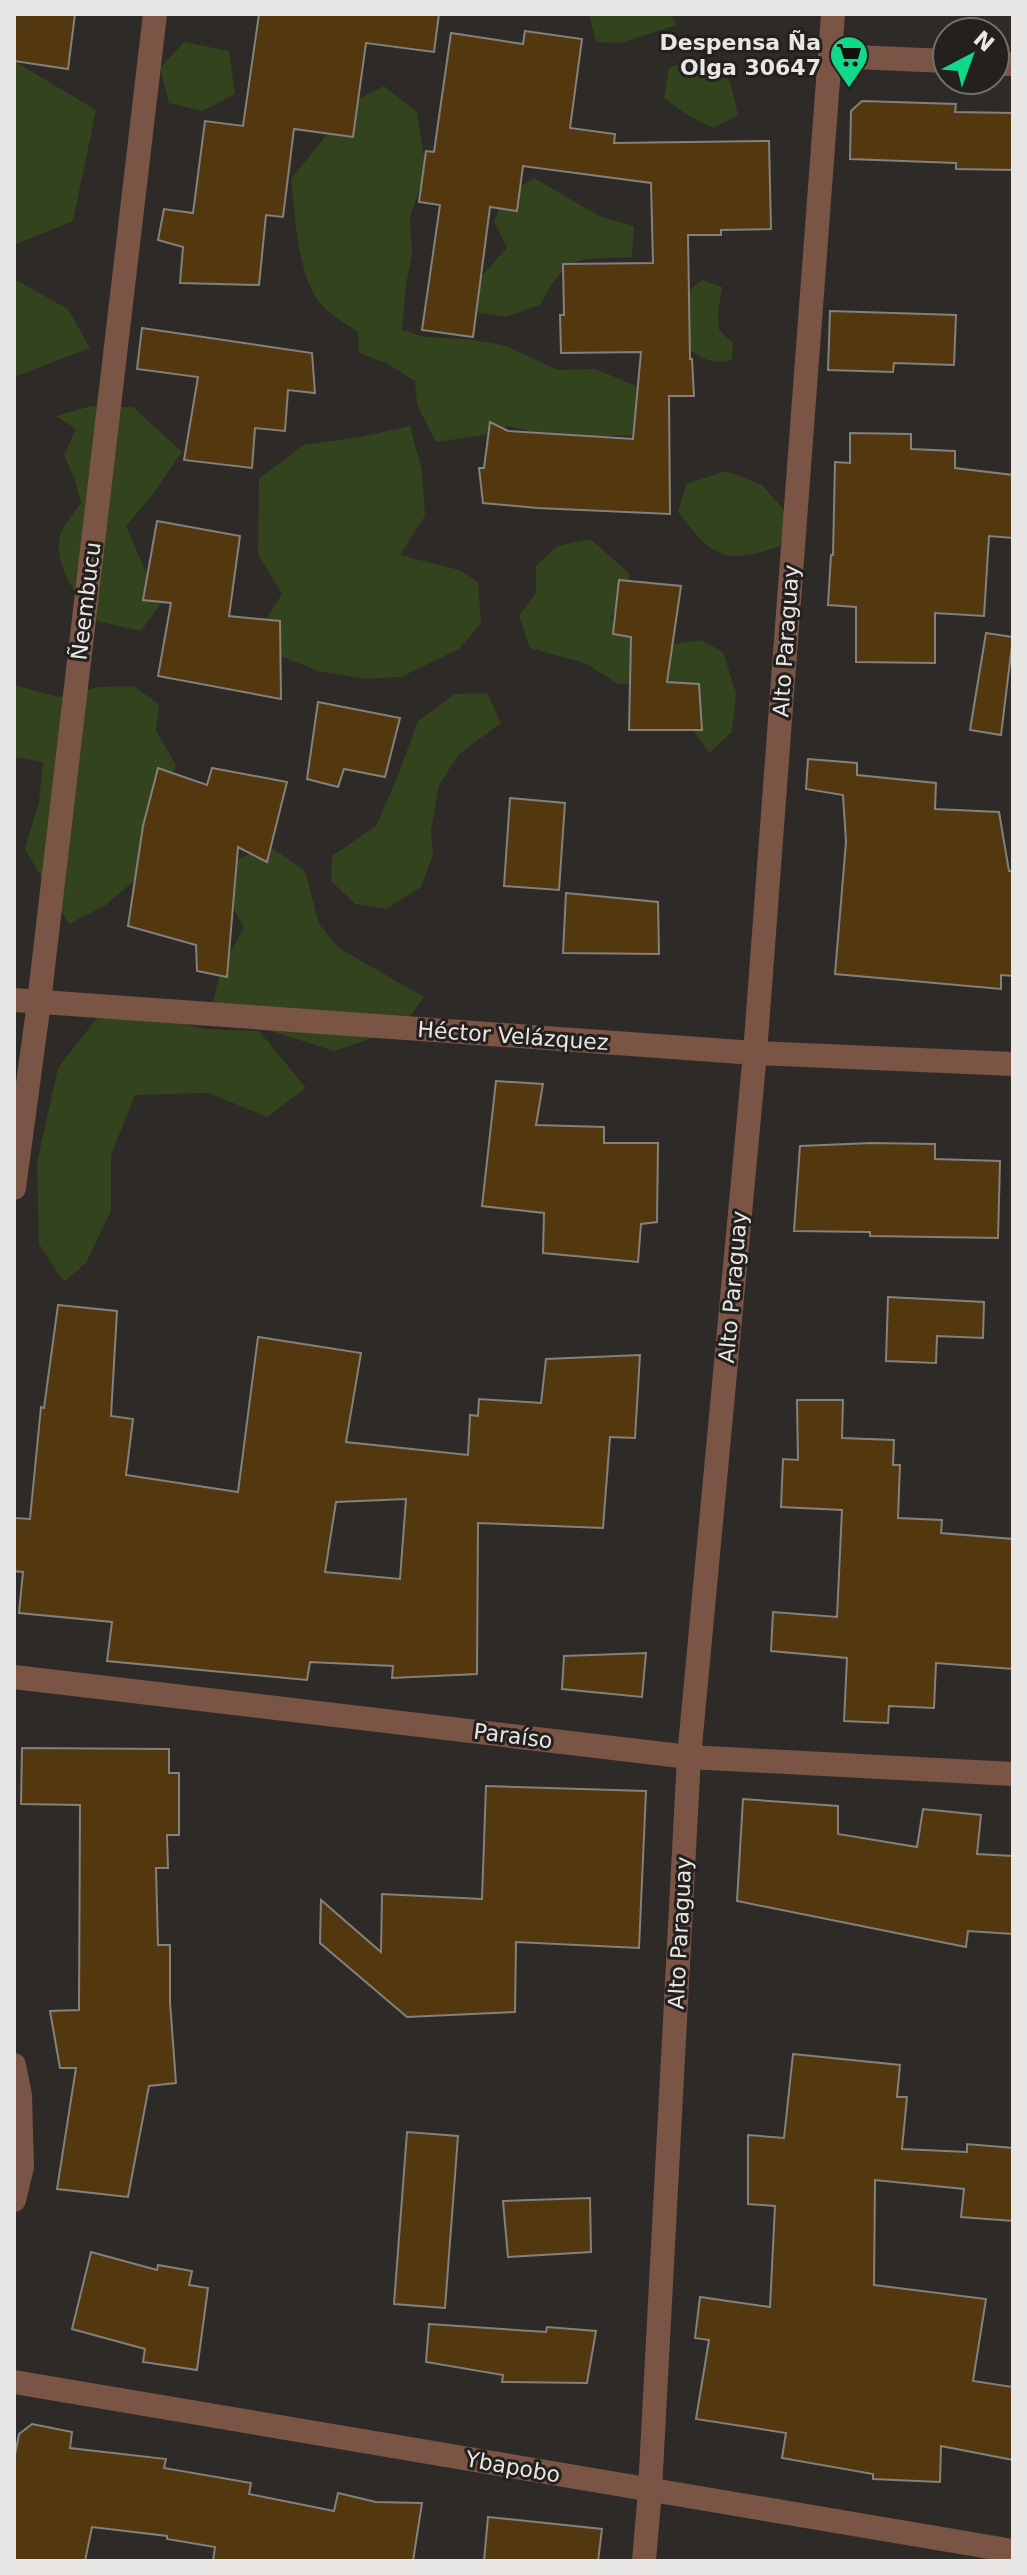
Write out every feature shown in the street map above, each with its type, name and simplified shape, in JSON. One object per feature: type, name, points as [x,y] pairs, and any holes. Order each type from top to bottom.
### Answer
[{"type":"street","name":"Ñeembucu","points":[[14,1188],[39,1002],[155,14]]},
{"type":"street","name":"Alto Paraguay","points":[[644,2561],[689,1757],[755,1053],[831,56],[827,15]]},
{"type":"street","points":[[831,56],[931,60]]},
{"type":"street","name":"Héctor Velázquez","points":[[14,1000],[755,1053],[1013,1064]]},
{"type":"street","name":"Paraíso","points":[[14,1677],[689,1757],[1013,1774]]},
{"type":"street","points":[[14,2065],[20,2095],[22,2167],[14,2200]]},
{"type":"street","name":"Ybapobo","points":[[14,2382],[1013,2551]]},
{"type":"green space","points":[[589,14],[670,14],[677,25],[620,43],[596,42]]},
{"type":"green space","points":[[184,42],[229,51],[235,94],[203,111],[169,103],[160,68]]},
{"type":"green space","points":[[696,57],[730,81],[738,115],[713,128],[687,115],[664,98],[669,68]]},
{"type":"green space","points":[[14,61],[96,110],[73,221],[14,245]]},
{"type":"green space","points":[[384,86],[417,112],[426,170],[410,217],[412,255],[402,330],[426,337],[468,339],[506,346],[558,370],[595,369],[634,385],[666,409],[638,435],[560,438],[509,426],[479,436],[436,442],[417,405],[415,381],[386,363],[359,353],[358,332],[323,307],[304,270],[291,179],[352,103]]},
{"type":"green space","points":[[534,178],[601,217],[634,226],[632,257],[577,262],[559,275],[541,304],[507,317],[474,312],[474,284],[507,248],[494,221],[505,196]]},
{"type":"green space","points":[[14,279],[68,309],[90,348],[14,377]]},
{"type":"green space","points":[[702,280],[722,287],[719,330],[733,343],[732,360],[717,362],[704,358],[679,341],[679,299]]},
{"type":"green space","points":[[91,406],[133,407],[182,452],[126,526],[144,568],[164,599],[141,631],[97,621],[69,582],[60,559],[60,535],[81,503],[64,455],[76,429],[56,416]]},
{"type":"green space","points":[[410,426],[422,471],[425,516],[400,555],[459,570],[478,582],[481,623],[459,649],[401,677],[365,679],[318,671],[275,654],[266,619],[282,594],[258,554],[259,479],[303,445]]},
{"type":"green space","points":[[726,471],[762,485],[789,515],[780,546],[746,555],[721,553],[701,539],[678,512],[686,484]]},
{"type":"green space","points":[[590,539],[628,572],[632,597],[610,617],[627,637],[673,644],[701,640],[723,652],[736,693],[732,732],[709,753],[691,727],[700,702],[682,682],[618,684],[585,663],[530,648],[519,616],[536,593],[536,566],[557,546]]},
{"type":"green space","points":[[14,685],[58,697],[98,687],[134,686],[159,705],[156,731],[176,765],[161,799],[144,872],[106,905],[69,924],[25,849],[39,802],[43,762],[14,757]]},
{"type":"green space","points":[[487,693],[501,723],[459,754],[439,785],[431,831],[433,855],[421,887],[386,909],[355,904],[331,881],[332,856],[376,826],[418,721],[455,694]]},
{"type":"green space","points":[[269,846],[305,871],[319,924],[339,948],[424,997],[402,1028],[334,1051],[271,1031],[213,1001],[221,969],[244,928],[228,899],[238,859]]},
{"type":"green space","points":[[106,1006],[205,1029],[259,1031],[306,1088],[267,1117],[209,1093],[135,1095],[111,1155],[111,1211],[86,1263],[64,1282],[39,1244],[37,1162],[58,1068]]},
{"type":"building","points":[[14,14],[75,14],[68,69],[14,61]]},
{"type":"building","points":[[259,14],[439,14],[434,52],[366,43],[353,137],[294,129],[283,217],[266,215],[259,285],[180,283],[183,247],[158,240],[164,209],[193,213],[205,121],[243,126]]},
{"type":"building","points":[[525,31],[582,39],[570,128],[615,134],[614,143],[769,141],[771,229],[721,230],[721,235],[688,235],[690,359],[694,396],[669,396],[670,514],[483,503],[479,468],[484,468],[490,422],[508,431],[633,439],[641,352],[561,353],[563,264],[653,263],[651,183],[523,166],[517,211],[490,207],[473,337],[422,330],[440,205],[419,202],[426,151],[434,152],[451,33],[523,44]]},
{"type":"building","points":[[862,101],[956,104],[955,112],[1013,113],[1013,170],[956,169],[956,163],[850,159],[851,111]]},
{"type":"building","points":[[830,311],[956,315],[954,365],[894,363],[893,372],[828,370]]},
{"type":"building","points":[[142,328],[312,353],[315,393],[288,390],[285,431],[255,428],[252,468],[184,460],[198,377],[137,369]]},
{"type":"building","points":[[850,433],[911,434],[911,449],[955,451],[955,468],[1013,475],[1013,538],[989,536],[984,616],[935,613],[935,663],[856,662],[856,607],[828,605],[833,555],[835,462],[850,463]]},
{"type":"building","points":[[157,521],[240,536],[229,616],[280,621],[281,699],[158,676],[171,603],[143,600]]},
{"type":"building","points":[[619,580],[681,586],[667,682],[699,684],[702,730],[629,730],[631,637],[613,634]]},
{"type":"building","points":[[986,633],[1013,637],[1001,735],[970,730]]},
{"type":"building","points":[[318,702],[400,718],[385,777],[344,769],[338,787],[307,779]]},
{"type":"building","points":[[808,759],[857,763],[857,775],[936,783],[935,809],[999,812],[1009,871],[1013,872],[1013,976],[1001,975],[1001,989],[835,974],[846,842],[843,795],[806,789]]},
{"type":"building","points":[[158,768],[207,785],[212,768],[287,782],[267,862],[238,847],[227,977],[197,971],[196,945],[128,926],[143,826]]},
{"type":"building","points":[[510,798],[565,803],[559,890],[504,886]]},
{"type":"building","points":[[566,893],[658,902],[659,954],[563,953]]},
{"type":"building","points":[[496,1081],[543,1084],[536,1125],[604,1127],[604,1143],[658,1143],[657,1222],[641,1224],[638,1262],[543,1253],[544,1213],[482,1206]]},
{"type":"building","points":[[935,1144],[935,1159],[1000,1161],[998,1238],[794,1231],[800,1146]]},
{"type":"building","points":[[888,1297],[984,1302],[983,1338],[937,1336],[936,1363],[886,1361]]},
{"type":"building","points":[[58,1305],[117,1311],[111,1416],[133,1419],[126,1475],[238,1492],[258,1337],[361,1353],[346,1442],[468,1455],[470,1415],[478,1416],[479,1399],[541,1403],[546,1359],[640,1355],[635,1438],[610,1437],[603,1528],[478,1523],[477,1674],[392,1678],[393,1666],[310,1662],[307,1680],[107,1661],[112,1622],[19,1613],[23,1572],[14,1571],[14,1518],[30,1519],[41,1407],[44,1408]],"holes":[[[406,1499],[400,1579],[325,1572],[336,1502]]]},
{"type":"building","points":[[797,1400],[843,1400],[842,1438],[894,1440],[893,1465],[900,1465],[898,1518],[942,1520],[941,1533],[1013,1539],[1013,1669],[936,1663],[934,1708],[889,1706],[888,1723],[844,1721],[847,1658],[771,1651],[773,1612],[837,1617],[842,1510],[781,1507],[783,1459],[798,1460]]},
{"type":"building","points":[[646,1653],[642,1697],[562,1689],[564,1656]]},
{"type":"building","points":[[22,1748],[169,1749],[169,1773],[179,1773],[179,1835],[167,1835],[168,1868],[156,1868],[158,1945],[170,1945],[170,2002],[176,2083],[149,2086],[128,2197],[57,2189],[76,2068],[60,2068],[50,2011],[79,2010],[80,1805],[21,1804]]},
{"type":"building","points":[[486,1786],[646,1791],[639,1948],[516,1942],[515,2012],[407,2017],[320,1943],[321,1900],[381,1952],[382,1894],[482,1899]]},
{"type":"building","points":[[743,1799],[838,1806],[838,1834],[917,1847],[923,1809],[981,1815],[977,1854],[1013,1856],[1013,1934],[968,1931],[966,1947],[737,1901]]},
{"type":"building","points":[[793,2054],[900,2065],[897,2097],[907,2097],[902,2149],[967,2152],[967,2144],[1013,2148],[1013,2221],[961,2217],[964,2189],[875,2180],[874,2285],[986,2299],[973,2381],[1013,2387],[1013,2460],[941,2446],[940,2482],[873,2479],[873,2474],[782,2458],[786,2433],[696,2419],[709,2340],[695,2338],[700,2297],[770,2307],[775,2206],[748,2204],[748,2135],[784,2138]]},
{"type":"building","points":[[407,2132],[458,2136],[445,2308],[394,2304]]},
{"type":"building","points":[[590,2198],[591,2252],[508,2257],[503,2201]]},
{"type":"building","points":[[91,2252],[157,2270],[158,2265],[192,2271],[189,2285],[208,2288],[197,2370],[143,2362],[145,2349],[72,2329]]},
{"type":"building","points":[[429,2324],[546,2332],[547,2327],[596,2331],[587,2383],[502,2382],[503,2375],[426,2362]]},
{"type":"building","points":[[32,2424],[72,2432],[70,2448],[166,2459],[164,2468],[251,2483],[249,2494],[334,2511],[338,2493],[376,2502],[422,2503],[413,2561],[213,2561],[215,2547],[167,2539],[167,2536],[92,2527],[85,2561],[14,2561],[14,2460],[19,2434]]},
{"type":"building","points":[[488,2517],[602,2529],[598,2561],[484,2561]]},
{"type":"place","name":"Despensa Ña Olga 30647","points":[[849,89]]}]
